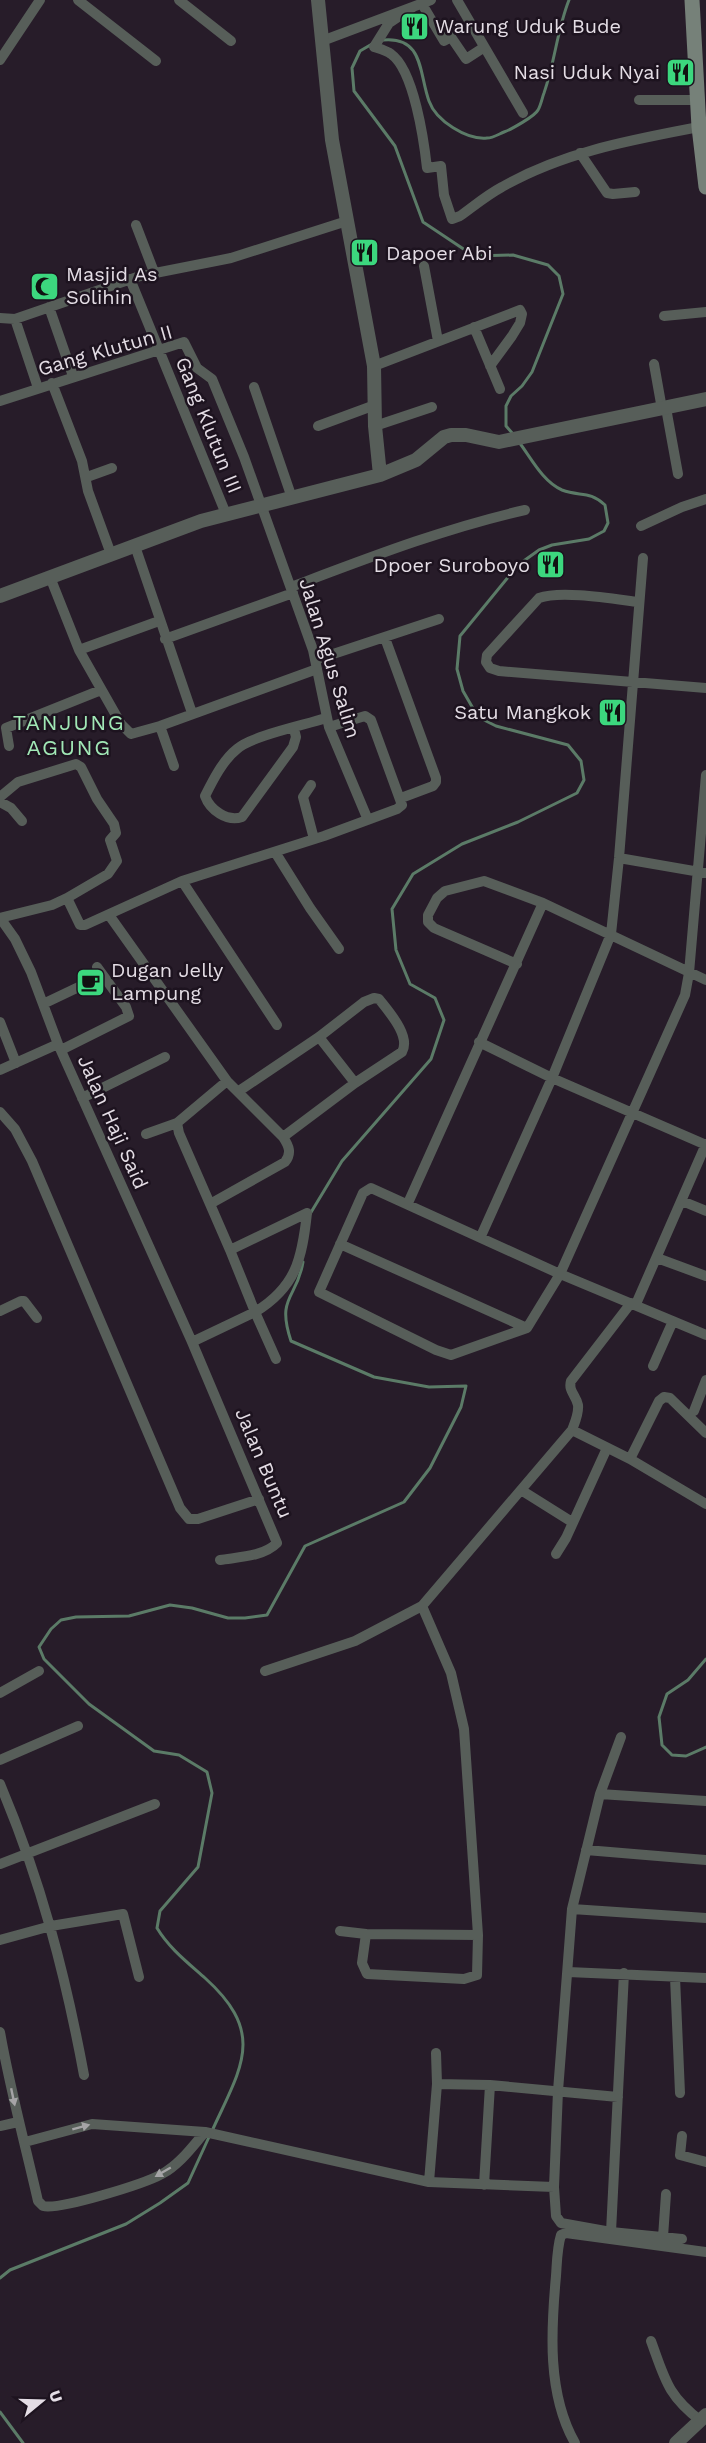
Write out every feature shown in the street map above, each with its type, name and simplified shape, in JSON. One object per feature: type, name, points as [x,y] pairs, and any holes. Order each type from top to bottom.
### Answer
[{"type":"main road","points":[[692,0],[699,127],[706,187]]},
{"type":"street","points":[[0,60],[40,0]]},
{"type":"street","points":[[78,0],[156,61]]},
{"type":"street","points":[[179,0],[231,40]]},
{"type":"street","points":[[318,0],[332,140],[374,366],[375,426],[380,475]]},
{"type":"street","points":[[457,0],[523,113]]},
{"type":"street","points":[[322,41],[422,4]]},
{"type":"street","points":[[422,4],[444,41],[451,37],[466,59],[483,48]]},
{"type":"street","points":[[422,4],[389,23],[374,46],[393,55],[404,74],[421,119],[427,168],[441,166],[444,195],[453,219],[500,188],[555,162],[621,141],[699,127]]},
{"type":"street","points":[[639,100],[697,100]]},
{"type":"street","points":[[580,153],[607,193],[634,192]]},
{"type":"street","points":[[0,318],[15,319],[130,279],[154,272],[231,258],[347,221]]},
{"type":"street","points":[[136,225],[154,272]]},
{"type":"street","points":[[424,266],[438,341]]},
{"type":"street","name":"Gang Klutun III","points":[[130,279],[226,514]]},
{"type":"street","points":[[49,307],[74,376]]},
{"type":"street","points":[[374,366],[520,310],[522,314],[520,323],[490,366]]},
{"type":"street","points":[[664,316],[706,312]]},
{"type":"street","points":[[15,319],[38,388]]},
{"type":"street","points":[[474,327],[500,389]]},
{"type":"street","name":"Gang Klutun II","points":[[0,401],[182,342],[197,368],[212,379],[261,506]]},
{"type":"street","points":[[654,364],[678,474]]},
{"type":"street","points":[[52,383],[87,477],[88,491],[111,554]]},
{"type":"street","points":[[254,387],[292,498]]},
{"type":"street","points":[[0,596],[201,521],[380,475],[416,460],[444,437],[451,435],[466,435],[499,442],[706,399]]},
{"type":"street","points":[[318,426],[375,405]]},
{"type":"street","points":[[375,426],[432,407]]},
{"type":"street","points":[[87,477],[111,468]]},
{"type":"street","points":[[641,526],[682,507],[706,499]]},
{"type":"street","name":"Jalan Agus Salim","points":[[261,506],[316,664],[328,723],[368,820]]},
{"type":"street","points":[[165,639],[421,540],[492,517],[525,510]]},
{"type":"street","points":[[135,546],[192,714]]},
{"type":"street","points":[[481,1236],[552,1078],[611,934],[620,858],[643,558]]},
{"type":"street","points":[[50,578],[80,650],[101,690],[127,732],[135,733],[160,726],[316,664],[439,619]]},
{"type":"street","points":[[639,602],[586,596],[543,596],[534,602],[485,658],[490,668],[499,671],[706,688]]},
{"type":"street","points":[[80,650],[159,621]]},
{"type":"street","points":[[385,638],[436,778],[433,786],[401,798]]},
{"type":"street","points":[[9,746],[6,728],[101,690]]},
{"type":"street","points":[[67,898],[80,925],[109,915],[182,881],[314,839],[397,809],[402,805],[371,720],[365,716],[328,723],[294,729],[278,732],[237,748],[205,796],[222,816],[235,819],[242,817],[293,747],[296,737],[294,729]]},
{"type":"street","points":[[160,726],[174,766]]},
{"type":"street","points":[[0,797],[18,782],[76,764],[81,767],[97,799],[114,824],[116,833],[110,840],[117,861],[108,874],[67,898],[0,918]]},
{"type":"street","points":[[706,775],[701,872],[685,994],[560,1274],[527,1328],[452,1354],[436,1350],[320,1294],[363,1193],[368,1188],[375,1188],[560,1274],[706,1335]]},
{"type":"street","points":[[312,785],[303,797],[314,839]]},
{"type":"street","points":[[0,802],[11,808],[22,821]]},
{"type":"street","points":[[275,852],[304,900],[339,949]]},
{"type":"street","points":[[620,858],[701,872]]},
{"type":"street","points":[[182,881],[277,1024]]},
{"type":"street","points":[[517,964],[434,928],[428,922],[428,915],[438,898],[445,891],[484,881],[543,903],[706,980]]},
{"type":"street","points":[[408,1203],[543,903]]},
{"type":"street","points":[[109,915],[227,1081],[283,1137],[289,1148],[285,1162],[210,1204]]},
{"type":"street","name":"Jalan Haji Said","points":[[0,918],[20,948],[82,1098],[192,1342]]},
{"type":"street","points":[[0,1070],[60,1047],[129,1016],[126,1007],[97,967]]},
{"type":"street","points":[[43,1004],[85,984]]},
{"type":"street","points":[[239,1091],[319,1037],[368,1000],[379,999],[404,1037],[405,1047],[402,1052],[355,1083],[283,1137]]},
{"type":"street","points":[[0,1022],[16,1063]]},
{"type":"street","points":[[319,1037],[355,1083]]},
{"type":"street","points":[[265,1671],[355,1641],[422,1606],[572,1430],[578,1414],[578,1406],[570,1391],[571,1381],[634,1304],[657,1258],[706,1145],[552,1078],[479,1042]]},
{"type":"street","points":[[82,1098],[165,1057]]},
{"type":"street","points":[[146,1134],[177,1123],[227,1081]]},
{"type":"street","points":[[0,1112],[15,1129],[32,1161],[180,1508],[189,1519],[198,1519],[259,1499]]},
{"type":"street","points":[[177,1123],[179,1133],[276,1359]]},
{"type":"street","points":[[682,1201],[706,1211]]},
{"type":"street","points":[[192,1342],[255,1312],[282,1292],[298,1264],[307,1213],[230,1250]]},
{"type":"street","points":[[340,1244],[527,1328]]},
{"type":"street","points":[[657,1258],[706,1276]]},
{"type":"street","points":[[0,1311],[24,1301],[37,1318]]},
{"type":"street","points":[[653,1366],[673,1321]]},
{"type":"street","name":"Jalan Buntu","points":[[192,1342],[277,1543],[273,1548],[257,1554],[220,1560]]},
{"type":"street","points":[[694,1411],[706,1380]]},
{"type":"street","points":[[630,1459],[659,1401],[664,1397],[670,1398],[706,1433]]},
{"type":"street","points":[[572,1430],[630,1459],[706,1503]]},
{"type":"street","points":[[556,1554],[566,1539],[607,1448]]},
{"type":"street","points":[[521,1490],[572,1522]]},
{"type":"street","points":[[366,1934],[362,1963],[367,1974],[464,1979],[477,1975],[478,1935],[468,1774],[461,1707],[445,1657],[422,1606]]},
{"type":"street","points":[[0,1693],[39,1671]]},
{"type":"street","points":[[0,1760],[78,1726]]},
{"type":"street","points":[[621,1737],[600,1794],[572,1909],[558,2091],[554,2187],[556,2216],[559,2221],[611,2232],[682,2239]]},
{"type":"street","points":[[0,1784],[51,1926],[84,2075]]},
{"type":"street","points":[[600,1794],[706,1801]]},
{"type":"street","points":[[0,1864],[155,1804]]},
{"type":"street","points":[[586,1850],[706,1860]]},
{"type":"street","points":[[572,1909],[706,1918]]},
{"type":"street","points":[[0,1940],[51,1926],[123,1914],[139,1977]]},
{"type":"street","points":[[340,1931],[366,1934],[478,1935]]},
{"type":"street","points":[[568,1972],[706,1978]]},
{"type":"street","points":[[611,2232],[624,1973]]},
{"type":"street","points":[[675,1977],[680,2093]]},
{"type":"street","points":[[0,2032],[2,2057],[38,2201],[46,2207],[130,2187],[162,2174],[184,2157],[207,2132]]},
{"type":"street","points":[[429,2182],[437,2084],[436,2053]]},
{"type":"street","points":[[437,2084],[490,2085],[618,2097]]},
{"type":"street","points":[[484,2185],[490,2085]]},
{"type":"street","points":[[0,2126],[18,2122]]},
{"type":"street","points":[[25,2142],[92,2124],[207,2132],[429,2182],[554,2187]]},
{"type":"street","points":[[682,2136],[681,2155],[706,2162]]},
{"type":"street","points":[[663,2237],[666,2194]]},
{"type":"street","points":[[574,2443],[560,2409],[553,2350],[555,2290],[562,2234],[706,2252]]},
{"type":"street","points":[[651,2341],[676,2400],[703,2418],[676,2443]]},
{"type":"waterway","points":[[383,40],[396,40],[413,50],[418,59],[429,101],[438,116],[453,128],[470,136],[487,138],[508,130],[533,116],[538,110],[569,0]]},
{"type":"waterway","points":[[372,44],[360,51],[352,68],[354,91],[395,146],[423,222],[474,256],[513,255],[548,265],[559,276],[563,294],[532,372],[511,396],[506,406],[506,426],[513,434]]},
{"type":"waterway","points":[[310,1214],[342,1161],[431,1059],[444,1020],[435,998],[410,984],[396,950],[392,909],[413,874],[462,844],[518,822],[577,793],[584,780],[581,761],[568,745],[496,726],[478,717],[463,691],[457,669],[460,636],[518,565],[539,550],[552,545],[589,539],[604,531],[608,523],[605,505],[594,497],[568,492],[555,486],[538,469],[519,442]]},
{"type":"waterway","points":[[212,2131],[239,2069],[243,2052],[242,2034],[236,2017],[224,1998],[173,1948],[157,1928],[160,1911],[198,1867],[212,1793],[207,1772],[179,1755],[154,1751],[89,1704],[44,1659],[39,1647],[51,1629],[61,1620],[76,1617],[129,1616],[170,1605],[192,1608],[228,1618],[267,1615],[305,1546],[404,1502],[430,1468],[461,1407],[466,1386],[429,1387],[374,1377],[291,1341],[287,1326],[287,1306],[303,1262]]},
{"type":"waterway","points":[[706,1659],[688,1680],[667,1694],[659,1717],[662,1745],[672,1755],[686,1756],[706,1747]]},
{"type":"waterway","points":[[0,2278],[10,2270],[126,2224],[160,2203],[188,2183],[209,2137]]},
{"type":"waterway","points":[[0,2412],[23,2443]]},
{"type":"place","name":"Warung Uduk Bude","points":[[414,26]]},
{"type":"place","name":"Nasi Uduk Nyai","points":[[681,72]]},
{"type":"place","name":"Dapoer Abi","points":[[365,253]]},
{"type":"place","name":"Masjid As Solihin","points":[[45,286]]},
{"type":"place","name":"Dpoer Suroboyo","points":[[551,565]]},
{"type":"place","name":"Satu Mangkok","points":[[612,712]]},
{"type":"place","name":"Dugan Jelly Lampung","points":[[90,982]]},
{"type":"district","name":"TANJUNG AGUNG","points":[[69,734]]}]
